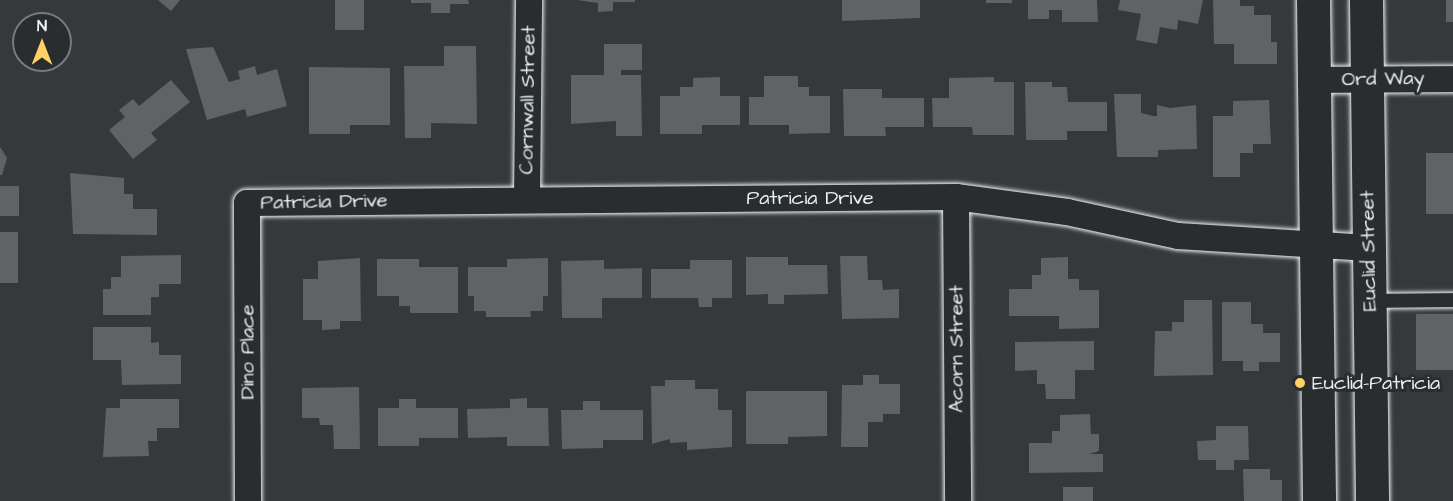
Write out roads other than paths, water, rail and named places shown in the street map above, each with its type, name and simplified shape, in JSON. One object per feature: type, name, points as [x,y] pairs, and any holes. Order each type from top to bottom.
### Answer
[{"type":"main road","points":[[1313,0],[1319,501]]},
{"type":"main road","name":"Euclid Street","points":[[1366,0],[1372,501]]},
{"type":"street","name":"Cornwall Street","points":[[527,200],[529,0]]},
{"type":"street","name":"Ord Way","points":[[1314,80],[1453,79]]},
{"type":"street","name":"Patricia Drive","points":[[247,203],[956,197],[1067,212],[1178,236],[1316,247],[1369,248]]},
{"type":"street","name":"Acorn Street","points":[[956,197],[958,501]]},
{"type":"street","name":"Dino Place","points":[[247,203],[248,501]]},
{"type":"lane","points":[[1370,301],[1453,300]]},
{"type":"place","name":"Euclid-Patricia","points":[[1300,383]]}]
